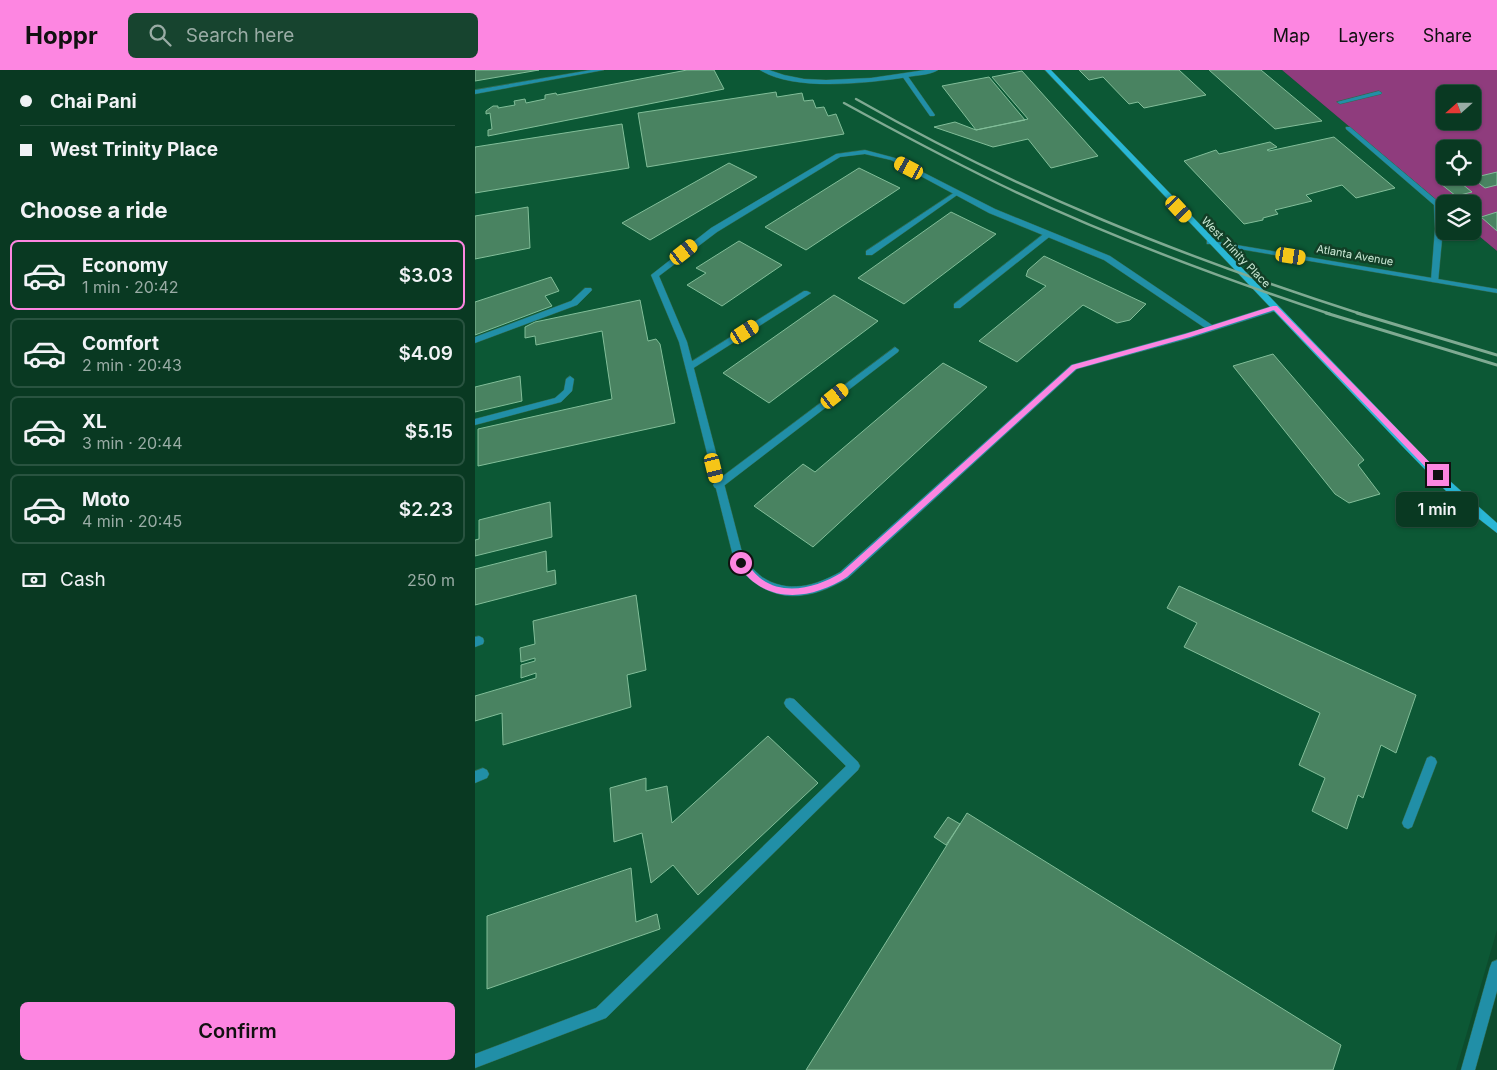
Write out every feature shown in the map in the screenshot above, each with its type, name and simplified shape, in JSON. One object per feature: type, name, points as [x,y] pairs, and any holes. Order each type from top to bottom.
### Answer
[{"type":"street","points":[[475,92],[601,70]]},
{"type":"street","points":[[763,70],[787,78],[848,82],[905,76],[935,70]]},
{"type":"street","name":"West Trinity Place","points":[[1048,70],[1210,242],[1424,462],[1480,516],[1497,529]]},
{"type":"street","points":[[905,76],[932,115]]},
{"type":"street","points":[[1340,102],[1379,93],[1371,87]]},
{"type":"street","points":[[1348,128],[1437,204],[1439,229],[1435,280]]},
{"type":"street","points":[[1211,328],[1107,258],[992,211],[893,159],[865,152],[837,155],[714,230],[655,276],[682,340],[718,485],[741,563],[758,581],[775,590],[797,592],[816,589],[844,575],[1074,367],[1211,328],[1275,308]]},
{"type":"street","points":[[869,253],[957,193]]},
{"type":"street","points":[[957,306],[1049,234]]},
{"type":"street","name":"Atlanta Avenue","points":[[1210,242],[1497,290]]},
{"type":"street","points":[[475,340],[574,303],[588,290]]},
{"type":"street","points":[[689,367],[807,293]]},
{"type":"street","points":[[718,485],[895,350]]},
{"type":"street","points":[[475,422],[558,400],[568,391],[569,379]]},
{"type":"street","points":[[475,1061],[601,1013],[854,766],[790,703]]},
{"type":"street","points":[[1408,823],[1431,762]]},
{"type":"street","points":[[1468,1070],[1497,967]]},
{"type":"shaded area","points":[[475,70],[1282,70],[1436,199],[1436,240],[1481,240],[1481,238],[1497,251],[1497,930],[1456,1070],[475,1070]]},
{"type":"shaded area","points":[[1282,70],[1497,70],[1497,251],[1481,238],[1481,195],[1436,195],[1436,199]]},
{"type":"building","points":[[475,70],[539,70],[475,81]]},
{"type":"building","points":[[687,70],[714,70],[724,89],[488,136],[488,130],[492,129],[490,113],[486,114],[486,111],[493,106],[498,106],[498,108],[515,105],[514,101],[525,99],[526,103],[545,99],[545,95],[556,93],[557,95]]},
{"type":"building","points":[[1079,70],[1179,70],[1206,95],[1144,108],[1138,102],[1129,104],[1103,77],[1089,80]]},
{"type":"building","points":[[1209,70],[1261,70],[1322,121],[1275,129]]},
{"type":"building","points":[[1022,71],[1098,156],[1051,168],[1028,139],[993,147],[934,127],[955,122],[976,130],[1028,119],[992,77]]},
{"type":"building","points":[[989,77],[1025,120],[976,130],[942,86]]},
{"type":"building","points":[[776,92],[777,97],[802,93],[804,101],[813,100],[816,108],[824,107],[828,116],[836,114],[844,134],[647,167],[638,113]]},
{"type":"building","points":[[622,124],[629,168],[475,193],[475,147]]},
{"type":"building","points":[[1334,137],[1395,188],[1356,198],[1342,185],[1306,195],[1312,201],[1275,210],[1278,214],[1263,218],[1263,220],[1244,224],[1184,161],[1216,150],[1219,154],[1270,142],[1277,147],[1267,150],[1269,151]]},
{"type":"building","points":[[729,163],[757,177],[650,240],[622,223]]},
{"type":"building","points":[[859,168],[900,188],[806,250],[765,227]]},
{"type":"building","points":[[1497,172],[1497,185],[1485,188],[1481,185],[1481,176]]},
{"type":"building","points":[[1442,185],[1463,185],[1472,192],[1460,195],[1455,195]]},
{"type":"building","points":[[528,207],[530,248],[475,259],[475,216]]},
{"type":"building","points":[[951,212],[996,234],[904,304],[858,278]]},
{"type":"building","points":[[1497,212],[1497,231],[1481,217]]},
{"type":"building","points":[[739,241],[782,265],[722,306],[687,285],[706,273],[696,268]]},
{"type":"building","points":[[1044,256],[1146,304],[1130,320],[1117,323],[1083,305],[1017,362],[979,341],[1046,286],[1026,276],[1028,270]]},
{"type":"building","points":[[551,277],[559,291],[545,296],[552,306],[475,335],[475,302]]},
{"type":"building","points":[[834,295],[878,321],[769,403],[723,373]]},
{"type":"building","points":[[640,300],[648,341],[656,339],[660,344],[675,423],[478,466],[478,429],[612,399],[602,331],[536,345],[535,336],[525,338],[525,327],[535,322]]},
{"type":"building","points":[[1273,354],[1364,460],[1358,465],[1380,494],[1349,503],[1335,494],[1233,366]]},
{"type":"building","points":[[943,363],[987,387],[813,547],[754,506],[803,464],[815,472]]},
{"type":"building","points":[[520,376],[522,401],[475,412],[475,387]]},
{"type":"building","points":[[550,502],[552,537],[475,556],[475,540],[479,539],[479,520]]},
{"type":"building","points":[[546,551],[547,572],[555,570],[556,584],[475,605],[475,569]]},
{"type":"building","points":[[1179,586],[1416,695],[1396,753],[1381,745],[1363,798],[1358,795],[1347,829],[1312,811],[1325,778],[1299,765],[1320,713],[1184,647],[1197,623],[1167,608]]},
{"type":"building","points":[[636,595],[646,670],[627,675],[631,707],[503,745],[502,713],[475,721],[475,696],[536,678],[536,673],[521,678],[521,665],[535,661],[535,658],[521,662],[520,648],[535,644],[533,621]]},
{"type":"building","points":[[768,736],[818,783],[698,895],[673,865],[651,883],[642,833],[614,842],[610,788],[646,778],[646,791],[667,786],[672,823]]},
{"type":"building","points":[[967,813],[1341,1045],[1333,1070],[806,1070]]},
{"type":"building","points":[[948,817],[960,824],[946,845],[934,837]]},
{"type":"building","points":[[631,868],[636,922],[657,914],[660,929],[487,989],[487,916]]},
{"type":"railway","points":[[856,99],[917,133],[979,164],[1103,220],[1230,269],[1361,314]]},
{"type":"railway","points":[[844,103],[979,174],[1080,221],[1204,270],[1330,314]]},
{"type":"railway","points":[[1326,313],[1497,365]]},
{"type":"railway","points":[[1357,313],[1497,355]]},
{"type":"route","points":[[741,563],[758,581],[775,590],[797,592],[816,589],[831,583],[844,575],[1074,367],[1187,336],[1275,308],[1438,475]]}]
